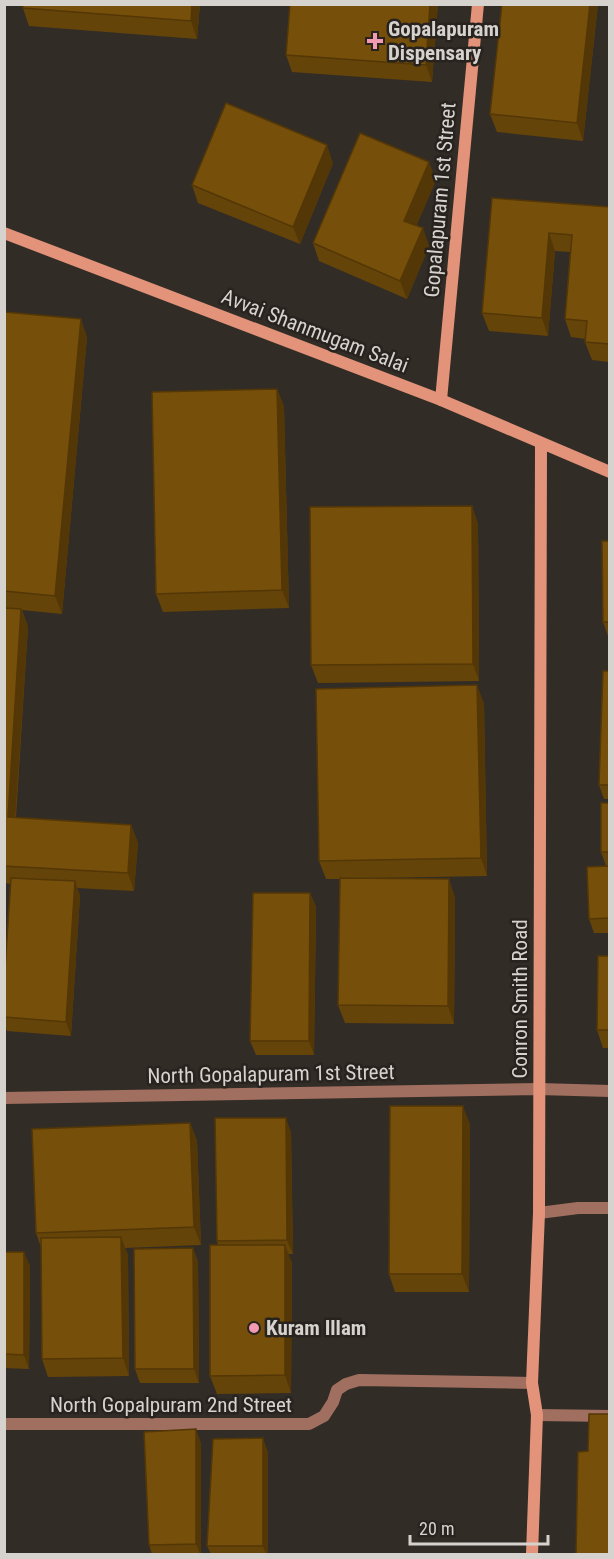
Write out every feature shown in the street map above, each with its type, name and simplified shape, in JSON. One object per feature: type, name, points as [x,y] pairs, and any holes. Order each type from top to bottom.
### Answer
[{"type":"main road","name":"Gopalapuram 1st Street","points":[[441,400],[478,4]]},
{"type":"main road","name":"Avvai Shanmugam Salai","points":[[4,233],[441,400],[609,472]]},
{"type":"main road","name":"Conron Smith Road","points":[[532,1554],[537,1415],[532,1383],[540,1213],[541,444]]},
{"type":"street","name":"North Gopalapuram 1st Street","points":[[4,1098],[539,1089],[609,1091]]},
{"type":"street","points":[[540,1213],[578,1208],[609,1208]]},
{"type":"street","name":"North Gopalpuram 2nd Street","points":[[4,1424],[309,1424],[324,1416],[337,1390],[359,1380],[532,1383]]},
{"type":"street","points":[[537,1415],[609,1416]]},
{"type":"building","points":[[23,4],[192,4],[191,21],[23,8]]},
{"type":"building","points":[[290,4],[430,4],[426,65],[286,55]]},
{"type":"building","points":[[502,4],[590,4],[577,123],[490,114]]},
{"type":"building","points":[[226,103],[327,145],[293,227],[192,185]]},
{"type":"building","points":[[360,133],[429,162],[404,221],[423,228],[400,281],[313,243]]},
{"type":"building","points":[[492,198],[609,207],[609,344],[585,342],[587,321],[565,319],[572,235],[549,233],[542,318],[482,313]]},
{"type":"building","points":[[4,312],[81,319],[55,596],[4,591]]},
{"type":"building","points":[[277,389],[282,590],[156,594],[152,392]]},
{"type":"building","points":[[472,506],[473,664],[311,665],[310,507]]},
{"type":"building","points":[[602,541],[609,541],[609,622],[603,622]]},
{"type":"building","points":[[4,608],[21,609],[8,817],[131,825],[128,873],[4,866]]},
{"type":"building","points":[[603,671],[609,671],[609,785],[599,785]]},
{"type":"building","points":[[477,685],[481,858],[319,861],[316,689]]},
{"type":"building","points":[[601,803],[609,803],[609,852],[601,852]]},
{"type":"building","points":[[609,866],[609,918],[589,919],[587,867]]},
{"type":"building","points":[[11,878],[75,881],[66,1022],[4,1017]]},
{"type":"building","points":[[340,878],[449,879],[448,1006],[338,1005]]},
{"type":"building","points":[[253,893],[310,893],[309,1041],[250,1041]]},
{"type":"building","points":[[598,956],[609,956],[609,1030],[597,1030]]},
{"type":"building","points":[[390,1106],[463,1106],[462,1274],[389,1274]]},
{"type":"building","points":[[215,1118],[286,1118],[287,1240],[217,1241]]},
{"type":"building","points":[[190,1123],[194,1227],[36,1233],[32,1129]]},
{"type":"building","points":[[121,1237],[123,1358],[42,1359],[41,1238]]},
{"type":"building","name":"Kuram Illam","points":[[210,1245],[285,1245],[285,1375],[210,1376]]},
{"type":"building","points":[[193,1248],[194,1369],[135,1369],[134,1249]]},
{"type":"building","points":[[4,1252],[24,1252],[24,1355],[4,1354]]},
{"type":"building","points":[[589,1414],[609,1414],[609,1554],[576,1554],[578,1452],[588,1451]]},
{"type":"building","points":[[196,1429],[196,1544],[149,1545],[144,1432]]},
{"type":"building","points":[[263,1438],[263,1546],[207,1546],[213,1439]]},
{"type":"place","name":"Gopalapuram Dispensary","points":[[375,41]]},
{"type":"place","name":"Kuram Illam","points":[[254,1328]]}]
